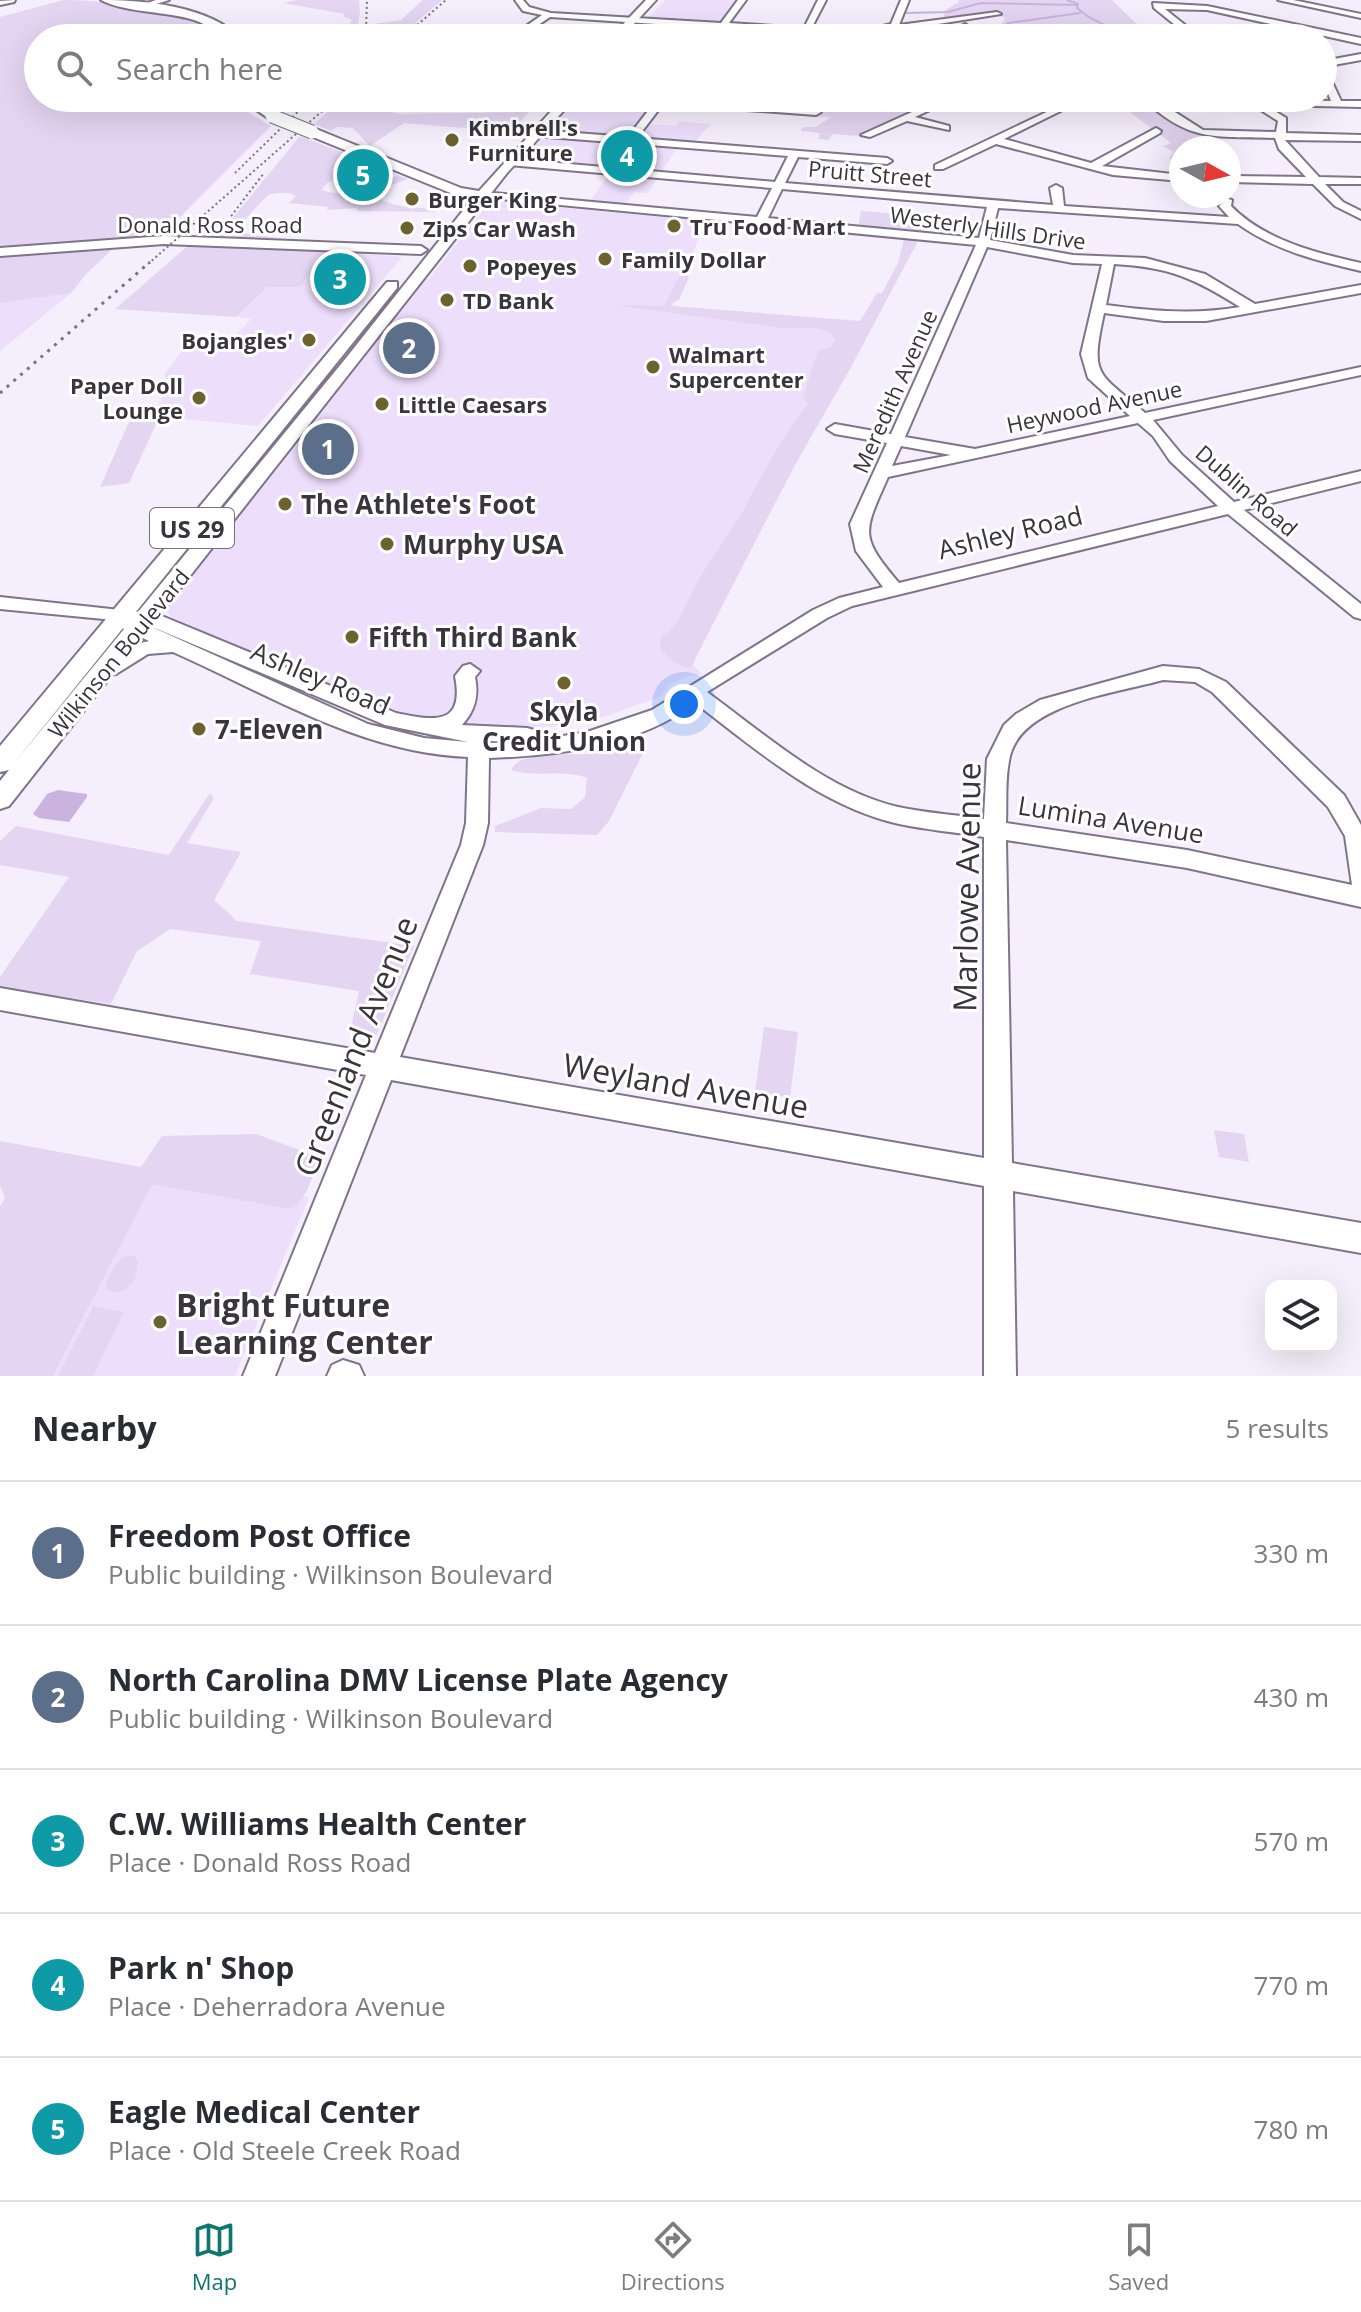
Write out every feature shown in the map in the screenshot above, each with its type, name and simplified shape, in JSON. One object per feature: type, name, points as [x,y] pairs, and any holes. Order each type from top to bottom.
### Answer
[{"type":"main road","points":[[106,0],[214,24]]},
{"type":"main road","points":[[635,24],[651,0]]},
{"type":"main road","points":[[633,24],[662,0]]},
{"type":"main road","points":[[268,112],[475,194]]},
{"type":"main road","name":"Wilkinson Boulevard","points":[[531,131],[545,112]]},
{"type":"main road","name":"Wilkinson Boulevard","points":[[0,799],[101,674],[134,620],[366,317],[421,250],[504,159],[553,112]]},
{"type":"main road","name":"Wilkinson Boulevard","points":[[0,763],[134,620],[337,381],[410,288],[475,194]]},
{"type":"main road","points":[[410,288],[405,284],[426,254],[421,250]]},
{"type":"main road","points":[[337,381],[330,379],[329,375],[365,330],[369,322],[366,317]]},
{"type":"street","points":[[0,3],[11,0]]},
{"type":"street","points":[[140,7],[165,0]]},
{"type":"street","points":[[519,0],[526,9],[548,15],[688,24]]},
{"type":"street","points":[[724,24],[742,0]]},
{"type":"street","points":[[810,24],[822,0]]},
{"type":"street","points":[[896,24],[905,0]]},
{"type":"street","points":[[1282,0],[1358,14]]},
{"type":"street","points":[[1153,3],[1179,24]]},
{"type":"street","points":[[1153,3],[1207,8],[1282,24]]},
{"type":"street","points":[[920,24],[994,14],[1000,19],[975,24]]},
{"type":"street","points":[[534,24],[548,15]]},
{"type":"street","points":[[1337,36],[1361,41]]},
{"type":"street","points":[[1337,61],[1361,57]]},
{"type":"street","points":[[1337,103],[1361,104]]},
{"type":"street","points":[[630,141],[652,112]]},
{"type":"street","points":[[866,135],[920,112]]},
{"type":"street","points":[[939,167],[1054,112]]},
{"type":"street","points":[[1168,112],[1197,132],[1361,138]]},
{"type":"street","points":[[1270,112],[1283,120],[1283,147],[1339,204],[1361,216]]},
{"type":"street","points":[[907,118],[945,128]]},
{"type":"street","points":[[531,131],[887,161]]},
{"type":"street","points":[[1092,167],[1156,131]]},
{"type":"street","points":[[998,141],[1092,167],[1137,176],[1169,177]]},
{"type":"street","points":[[654,174],[676,144]]},
{"type":"street","points":[[761,221],[794,154]]},
{"type":"street","name":"Pruitt Street","points":[[504,159],[993,204],[1240,221]]},
{"type":"street","points":[[599,182],[608,170]]},
{"type":"street","points":[[1241,179],[1361,181]]},
{"type":"street","points":[[1056,188],[1059,209]]},
{"type":"street","points":[[581,205],[591,193]]},
{"type":"street","name":"Westerly Hills Drive","points":[[475,194],[983,242],[1064,258],[1145,262],[1191,273],[1253,309]]},
{"type":"street","name":"Meredith Avenue","points":[[894,589],[864,551],[858,535],[859,524],[983,242],[993,204]]},
{"type":"street","points":[[1227,208],[1240,221],[1285,244],[1361,267]]},
{"type":"street","name":"Donald Ross Road","points":[[0,252],[164,240],[421,250]]},
{"type":"street","name":"Dublin Road","points":[[1109,261],[1088,354],[1089,366],[1100,384],[1141,418],[1191,474],[1361,613]]},
{"type":"street","points":[[1099,308],[1182,318],[1253,309],[1361,289]]},
{"type":"street","name":"Heywood Avenue","points":[[835,429],[975,454],[1361,371]]},
{"type":"street","points":[[882,473],[975,454]]},
{"type":"street","name":"Ashley Road","points":[[134,620],[189,652],[363,730],[413,743],[479,742],[532,748],[605,735],[657,715],[689,699],[693,692],[820,614],[846,602],[1361,476]]},
{"type":"street","name":"Ashley Road","points":[[0,603],[134,620],[370,713],[479,742]]},
{"type":"street","points":[[101,674],[128,654],[146,647],[166,646],[189,652]]},
{"type":"street","points":[[427,728],[446,726],[463,712],[469,698],[465,676],[470,671]]},
{"type":"street","name":"Marlowe Avenue","points":[[1000,1376],[995,829],[998,759],[1011,730],[1023,719],[1062,701],[1163,673],[1184,673],[1219,687],[1336,801],[1356,836],[1361,880]]},
{"type":"street","name":"Lumina Avenue","points":[[693,692],[832,791],[898,815],[1187,859],[1361,897]]},
{"type":"street","name":"Greenland Avenue","points":[[259,1376],[472,845],[477,823],[479,742]]},
{"type":"street","name":"Weyland Avenue","points":[[0,999],[1361,1238]]},
{"type":"shaded area","points":[[64,0],[124,5],[201,24],[24,24],[24,112],[248,112],[271,126],[161,236],[0,248],[0,17]]},
{"type":"shaded area","points":[[298,0],[359,0],[358,24],[350,24],[352,20],[343,16],[345,14],[283,3]]},
{"type":"shaded area","points":[[423,0],[442,0],[414,24],[375,24],[401,20]]},
{"type":"shaded area","points":[[665,0],[739,0],[719,24],[643,24]]},
{"type":"shaded area","points":[[1112,0],[1137,24],[1002,24],[1005,18],[992,13],[944,20],[944,11],[959,2]]},
{"type":"shaded area","points":[[327,112],[529,112],[510,132],[404,123],[370,146],[353,128],[337,127],[331,131],[314,124]]},
{"type":"shaded area","points":[[561,112],[659,112],[651,124],[676,126],[680,121],[711,124],[690,147],[678,146],[648,193],[634,192],[624,207],[590,201],[613,170],[518,159]]},
{"type":"shaded area","points":[[810,112],[911,112],[858,136],[832,134],[829,140],[818,139],[820,133],[801,131],[803,127],[816,127],[831,117],[807,116]]},
{"type":"shaded area","points":[[1130,112],[1159,112],[1184,130],[1205,136],[1169,136],[1169,142]]},
{"type":"shaded area","points":[[300,136],[390,171],[366,168],[327,183],[322,190],[330,193],[361,191],[381,185],[397,175],[408,179],[378,190],[375,194],[388,203],[437,212],[358,211],[356,208],[327,210],[328,207],[289,203],[296,196],[279,193],[268,195],[233,232],[286,239],[218,236]]},
{"type":"shaded area","points":[[490,201],[705,221],[671,311],[867,333],[716,612],[693,665],[703,675],[688,676],[669,685],[661,696],[607,716],[524,730],[421,722],[402,717],[171,617],[165,609],[424,279],[429,279]]},
{"type":"shaded area","points":[[861,211],[929,218],[923,234],[858,228]]},
{"type":"shaded area","points":[[904,239],[919,239],[793,468],[691,667],[675,663],[660,649],[661,637],[674,625],[773,455],[808,404],[803,396],[818,351],[831,347],[835,340],[829,332],[817,328],[783,328],[616,305],[664,306],[677,280],[685,273],[689,277],[679,300],[669,304],[672,306],[860,321],[877,293],[882,293],[898,263]]},
{"type":"shaded area","points":[[190,244],[329,249],[300,287],[267,287],[236,317],[115,309]]},
{"type":"shaded area","points":[[114,248],[71,293],[0,303],[0,255]]},
{"type":"shaded area","points":[[328,251],[402,257],[258,426],[151,416],[162,399],[165,373],[189,342],[227,345],[251,319],[236,317],[267,287],[300,287]]},
{"type":"shaded area","points":[[71,293],[0,351],[0,303]]},
{"type":"shaded area","points":[[129,422],[157,422],[129,483],[100,487]]},
{"type":"shaded area","points":[[635,735],[644,741],[646,747],[609,821],[597,835],[495,832],[495,826],[541,808],[571,809],[585,797],[587,778],[511,770],[517,763],[525,758],[546,754],[594,753]]},
{"type":"shaded area","points":[[58,790],[87,794],[69,822],[39,818],[33,814],[47,794]]},
{"type":"shaded area","points":[[210,793],[214,798],[187,843],[241,852],[214,900],[237,921],[414,946],[374,1041],[350,1032],[359,991],[250,974],[261,941],[170,929],[137,951],[111,1004],[0,987],[0,977],[69,877],[0,865],[0,841],[16,826],[169,855]]},
{"type":"shaded area","points":[[764,1027],[798,1032],[790,1098],[755,1092]]},
{"type":"shaded area","points":[[1214,1130],[1244,1134],[1249,1162],[1219,1157]]},
{"type":"shaded area","points":[[256,1134],[316,1156],[309,1186],[296,1205],[291,1209],[152,1184],[53,1376],[0,1376],[0,1206],[5,1198],[0,1186],[0,1141],[141,1167],[162,1136]]},
{"type":"shaded area","points":[[152,1169],[309,1197],[235,1376],[44,1376]]},
{"type":"shaded area","points":[[125,1256],[134,1256],[138,1261],[135,1279],[125,1291],[115,1293],[106,1289],[108,1279]]},
{"type":"shaded area","points":[[93,1306],[124,1312],[93,1376],[58,1376]]},
{"type":"waterway","points":[[1067,0],[1078,4],[1077,8],[1103,24]]},
{"type":"waterway","points":[[906,13],[948,12],[981,3],[1077,5]]},
{"type":"waterway","points":[[1006,24],[1080,13]]},
{"type":"railway","points":[[366,24],[367,0]]},
{"type":"railway","points":[[418,24],[446,0]]},
{"type":"railway","points":[[235,173],[298,112]]},
{"type":"railway","points":[[148,264],[321,112]]},
{"type":"railway","points":[[219,232],[264,173]]},
{"type":"railway","points":[[0,393],[150,262]]},
{"type":"place","name":"Kimbrell's Furniture","points":[[452,140]]},
{"type":"place","name":"Park n' Shop","points":[[627,156]]},
{"type":"place","name":"Eagle Medical Center","points":[[363,175]]},
{"type":"place","name":"Burger King","points":[[412,199]]},
{"type":"place","name":"Tru Food Mart","points":[[674,226]]},
{"type":"place","name":"Zips Car Wash","points":[[407,228]]},
{"type":"place","name":"Family Dollar","points":[[605,259]]},
{"type":"place","name":"Popeyes","points":[[470,266]]},
{"type":"place","name":"C.W. Williams Health Center","points":[[340,279]]},
{"type":"place","name":"TD Bank","points":[[447,300]]},
{"type":"place","name":"Bojangles'","points":[[309,340]]},
{"type":"place","name":"North Carolina DMV License Plate Agency","points":[[409,348]]},
{"type":"place","name":"Walmart Supercenter","points":[[653,367]]},
{"type":"place","name":"Paper Doll Lounge","points":[[199,398]]},
{"type":"place","name":"Little Caesars","points":[[382,404]]},
{"type":"place","name":"Freedom Post Office","points":[[328,449]]},
{"type":"place","name":"The Athlete's Foot","points":[[285,504]]},
{"type":"place","name":"Murphy USA","points":[[387,544]]},
{"type":"place","name":"Fifth Third Bank","points":[[352,637]]},
{"type":"place","name":"Skyla Credit Union","points":[[564,683]]},
{"type":"place","name":"7-Eleven","points":[[199,729]]},
{"type":"place","name":"Bright Future Learning Center","points":[[160,1322]]}]
